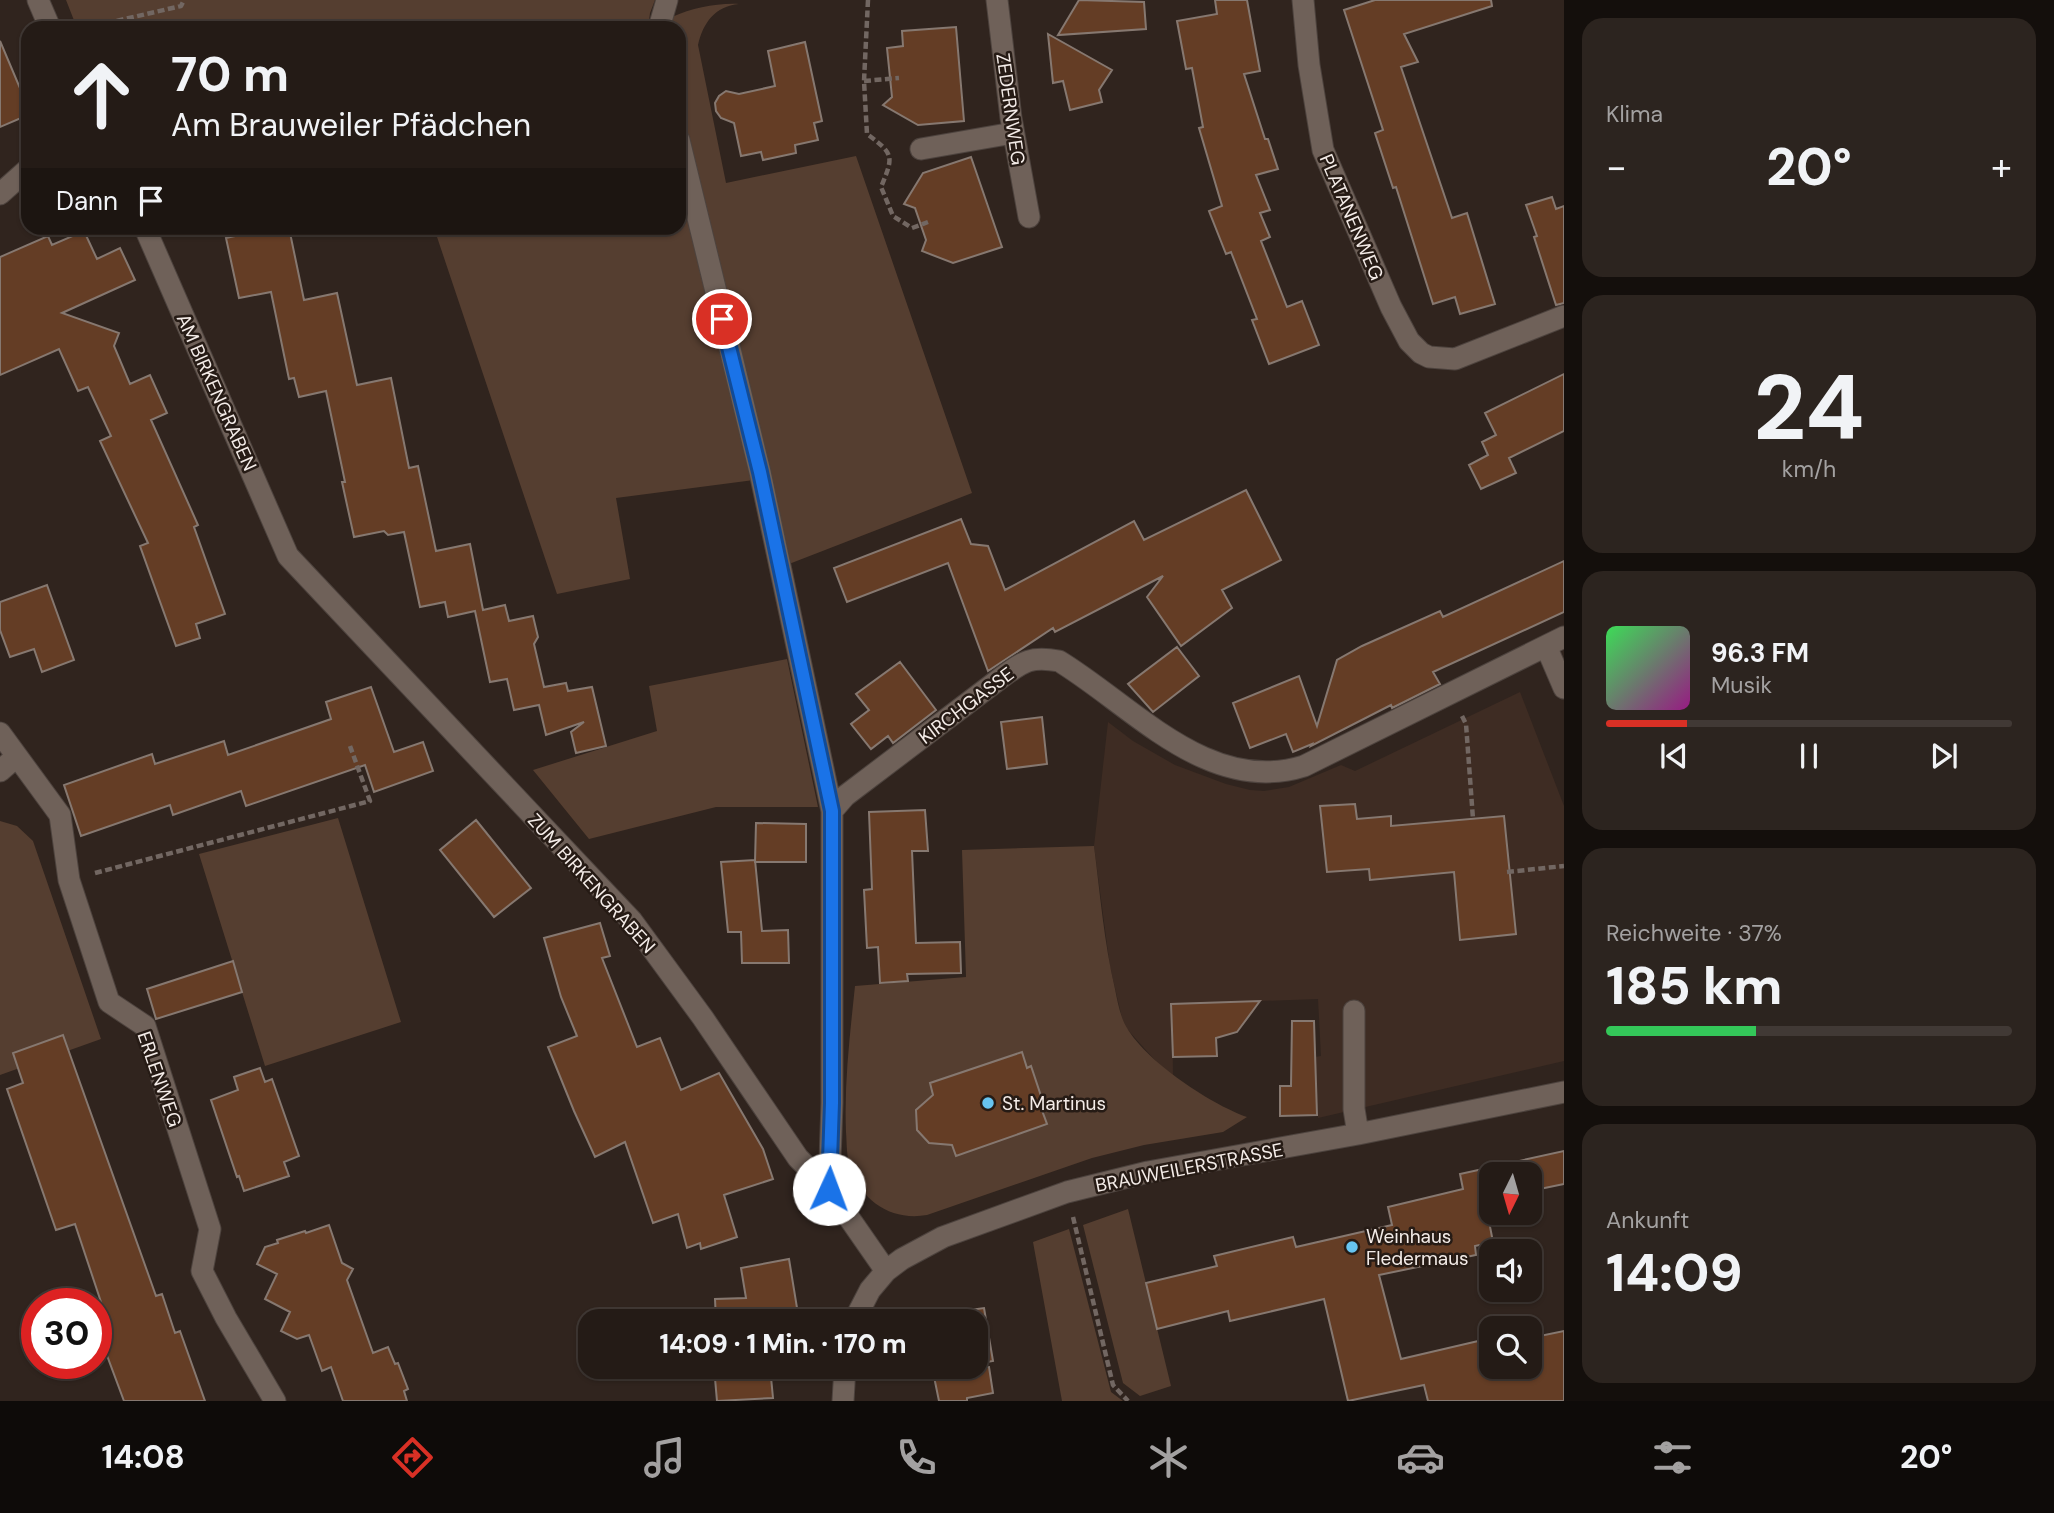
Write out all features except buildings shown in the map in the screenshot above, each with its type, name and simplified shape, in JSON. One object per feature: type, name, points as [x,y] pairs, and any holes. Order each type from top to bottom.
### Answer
[{"type":"street","points":[[38,0],[47,21]]},
{"type":"street","points":[[661,21],[667,0]]},
{"type":"street","name":"ZEDERNWEG","points":[[997,0],[1013,133],[1029,217]]},
{"type":"street","name":"PLATANENWEG","points":[[1303,0],[1309,65],[1323,150],[1391,307],[1409,341],[1429,357],[1455,359],[1564,316]]},
{"type":"street","points":[[921,149],[1013,133]]},
{"type":"street","points":[[686,169],[760,472],[832,811],[832,1103],[829,1189]]},
{"type":"street","points":[[0,194],[21,175]]},
{"type":"street","name":"AM BIRKENGRABEN","points":[[148,235],[288,556]]},
{"type":"street","name":"ZUM BIRKENGRABEN","points":[[288,556],[632,921],[703,1017],[798,1158],[829,1189],[886,1271]]},
{"type":"street","points":[[1555,642],[1564,688]]},
{"type":"street","name":"KIRCHGASSE","points":[[832,811],[845,796],[1002,677],[1024,662],[1035,659],[1059,661],[1196,755],[1256,773],[1273,773],[1304,766],[1555,642]]},
{"type":"street","name":"ERLENWEG","points":[[0,733],[60,815],[69,880],[109,1002],[145,1026],[210,1228],[202,1271],[275,1401]]},
{"type":"street","points":[[0,771],[16,757]]},
{"type":"street","points":[[1354,1011],[1354,1109],[1358,1134]]},
{"type":"street","name":"BRAUWEILERSTRASSE","points":[[860,1309],[870,1290],[886,1271],[916,1251],[943,1237],[1067,1192],[1148,1172],[1358,1134],[1564,1092]]},
{"type":"street","points":[[843,1401],[844,1379]]},
{"type":"path","points":[[116,21],[181,6],[184,0]]},
{"type":"path","points":[[868,0],[864,81],[867,134],[888,150],[891,162],[881,187],[892,216],[912,228],[928,222]]},
{"type":"path","points":[[864,81],[898,78]]},
{"type":"path","points":[[1450,693],[1466,724],[1473,819]]},
{"type":"path","points":[[69,880],[370,801],[350,746]]},
{"type":"path","points":[[1507,872],[1564,866]]},
{"type":"path","points":[[1067,1192],[1113,1385],[1128,1401]]},
{"type":"shaded area","points":[[66,0],[655,0],[649,21],[74,21]]},
{"type":"shaded area","points":[[739,4],[723,8],[711,17],[698,45],[726,183],[856,156],[972,493],[789,564],[686,135],[686,21],[670,21],[672,17],[688,11]]},
{"type":"shaded area","points":[[686,210],[754,480],[616,498],[630,579],[557,594],[436,235],[686,235]]},
{"type":"shaded area","points":[[787,659],[818,807],[716,807],[589,839],[533,770],[657,731],[649,686]]},
{"type":"shaded area","points":[[1520,692],[1564,806],[1564,1061],[1318,1118],[1315,1057],[1321,1056],[1318,999],[1172,1004],[1173,1075],[1162,1068],[1127,1029],[1110,967],[1094,846],[1108,722],[1133,741],[1175,765],[1226,784],[1264,791],[1289,787],[1341,765],[1355,771]]},
{"type":"shaded area","points":[[338,818],[401,1022],[265,1066],[199,854]]},
{"type":"shaded area","points":[[0,821],[17,826],[33,841],[101,1039],[0,1075]]},
{"type":"shaded area","points":[[1094,846],[1108,953],[1123,1020],[1131,1034],[1159,1064],[1214,1102],[1247,1117],[1223,1132],[1144,1145],[1092,1158],[927,1215],[902,1215],[881,1207],[871,1200],[856,1181],[847,1155],[847,1077],[855,986],[966,977],[962,850]]},
{"type":"shaded area","points":[[1128,1209],[1171,1386],[1140,1396],[1123,1383],[1083,1225]]},
{"type":"shaded area","points":[[1069,1229],[1111,1392],[1123,1401],[1062,1401],[1033,1242]]},
{"type":"place","name":"St. Martinus","points":[[988,1103]]},
{"type":"place","name":"Weinhaus Fledermaus","points":[[1352,1247]]},
{"type":"route","points":[[722,319],[760,472],[832,811],[832,1103],[829,1189]]}]
